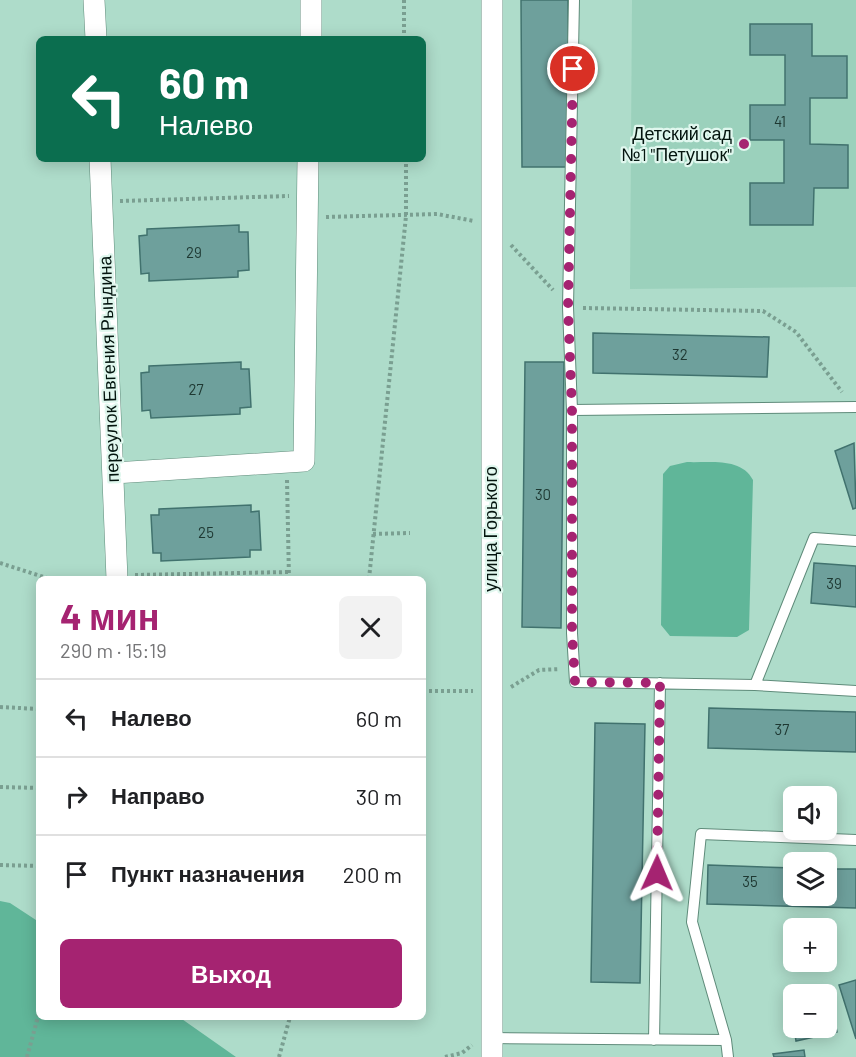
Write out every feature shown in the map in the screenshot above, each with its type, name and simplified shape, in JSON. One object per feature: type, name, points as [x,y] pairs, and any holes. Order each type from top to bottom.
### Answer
[{"type":"street","points":[[94,0],[96,36]]},
{"type":"street","points":[[311,0],[311,36]]},
{"type":"street","name":"улица Горького","points":[[492,0],[492,1047]]},
{"type":"street","name":"переулок Евгения Рындина","points":[[100,162],[121,576]]},
{"type":"street","points":[[114,473],[304,461],[308,162]]},
{"type":"lane","points":[[574,0],[568,307],[572,410],[572,633],[575,682],[755,685],[856,691]]},
{"type":"lane","points":[[572,410],[855,407]]},
{"type":"lane","points":[[755,685],[814,538],[856,541]]},
{"type":"lane","points":[[654,1040],[660,683]]},
{"type":"lane","points":[[728,1057],[726,1040],[692,922],[701,834],[856,840]]},
{"type":"lane","points":[[492,1047],[654,1040],[726,1040]]},
{"type":"path","points":[[404,0],[404,36]]},
{"type":"path","points":[[369,576],[406,216],[406,162]]},
{"type":"path","points":[[101,202],[308,195]]},
{"type":"path","points":[[308,217],[437,214],[492,223],[568,307],[764,311],[796,332],[855,407]]},
{"type":"path","points":[[287,462],[289,576]]},
{"type":"path","points":[[373,534],[410,533]]},
{"type":"path","points":[[0,563],[41,576]]},
{"type":"path","points":[[155,576],[289,572]]},
{"type":"path","points":[[426,691],[491,690],[512,687],[539,670],[560,669]]},
{"type":"path","points":[[0,707],[36,709]]},
{"type":"path","points":[[0,787],[36,788]]},
{"type":"path","points":[[0,865],[36,866]]},
{"type":"path","points":[[27,1057],[37,1020]]},
{"type":"path","points":[[279,1057],[289,1020]]},
{"type":"shaded area","name":"Детский сад №1 \"Петушок\"","points":[[632,0],[856,0],[856,287],[630,289]]},
{"type":"shaded area","points":[[687,462],[733,464],[748,473],[753,480],[749,630],[737,637],[670,636],[661,625],[663,474],[670,466]]},
{"type":"shaded area","points":[[0,901],[10,903],[36,920],[36,1020],[183,1020],[236,1057],[0,1057]]},
{"type":"building","points":[[521,0],[568,0],[569,167],[522,167]]},
{"type":"building","points":[[750,24],[812,24],[812,56],[847,56],[847,98],[810,98],[810,144],[848,145],[848,188],[814,188],[813,225],[750,225],[750,183],[784,183],[784,140],[750,140],[750,105],[785,105],[785,55],[750,55]]},
{"type":"building","points":[[239,225],[239,232],[248,232],[249,270],[238,271],[238,277],[149,281],[149,273],[141,274],[139,236],[147,235],[147,229]]},
{"type":"building","points":[[593,333],[769,337],[767,377],[593,373]]},
{"type":"building","points":[[241,362],[241,369],[249,369],[251,407],[240,408],[240,414],[151,418],[150,410],[142,411],[141,373],[149,372],[149,366]]},
{"type":"building","points":[[525,362],[564,362],[561,628],[522,627]]},
{"type":"building","points":[[854,443],[856,508],[853,509],[835,451]]},
{"type":"building","points":[[251,505],[251,512],[259,511],[261,550],[250,550],[250,557],[161,561],[161,553],[153,553],[151,515],[159,515],[159,509]]},
{"type":"building","points":[[814,563],[856,566],[856,607],[811,603]]},
{"type":"building","points":[[709,708],[856,712],[856,752],[708,748]]},
{"type":"building","points":[[595,723],[645,724],[640,983],[591,982]]},
{"type":"building","points":[[708,865],[783,868],[783,906],[837,906],[837,869],[856,869],[856,908],[707,904]]},
{"type":"building","points":[[856,980],[856,1039],[839,985]]},
{"type":"building","points":[[804,1050],[805,1057],[774,1057],[773,1054]]},
{"type":"place","name":"Детский сад №1 \"Петушок\"","points":[[744,144]]},
{"type":"route","points":[[573,69],[568,307],[572,410],[572,633],[575,682],[660,683],[657,873]]}]
